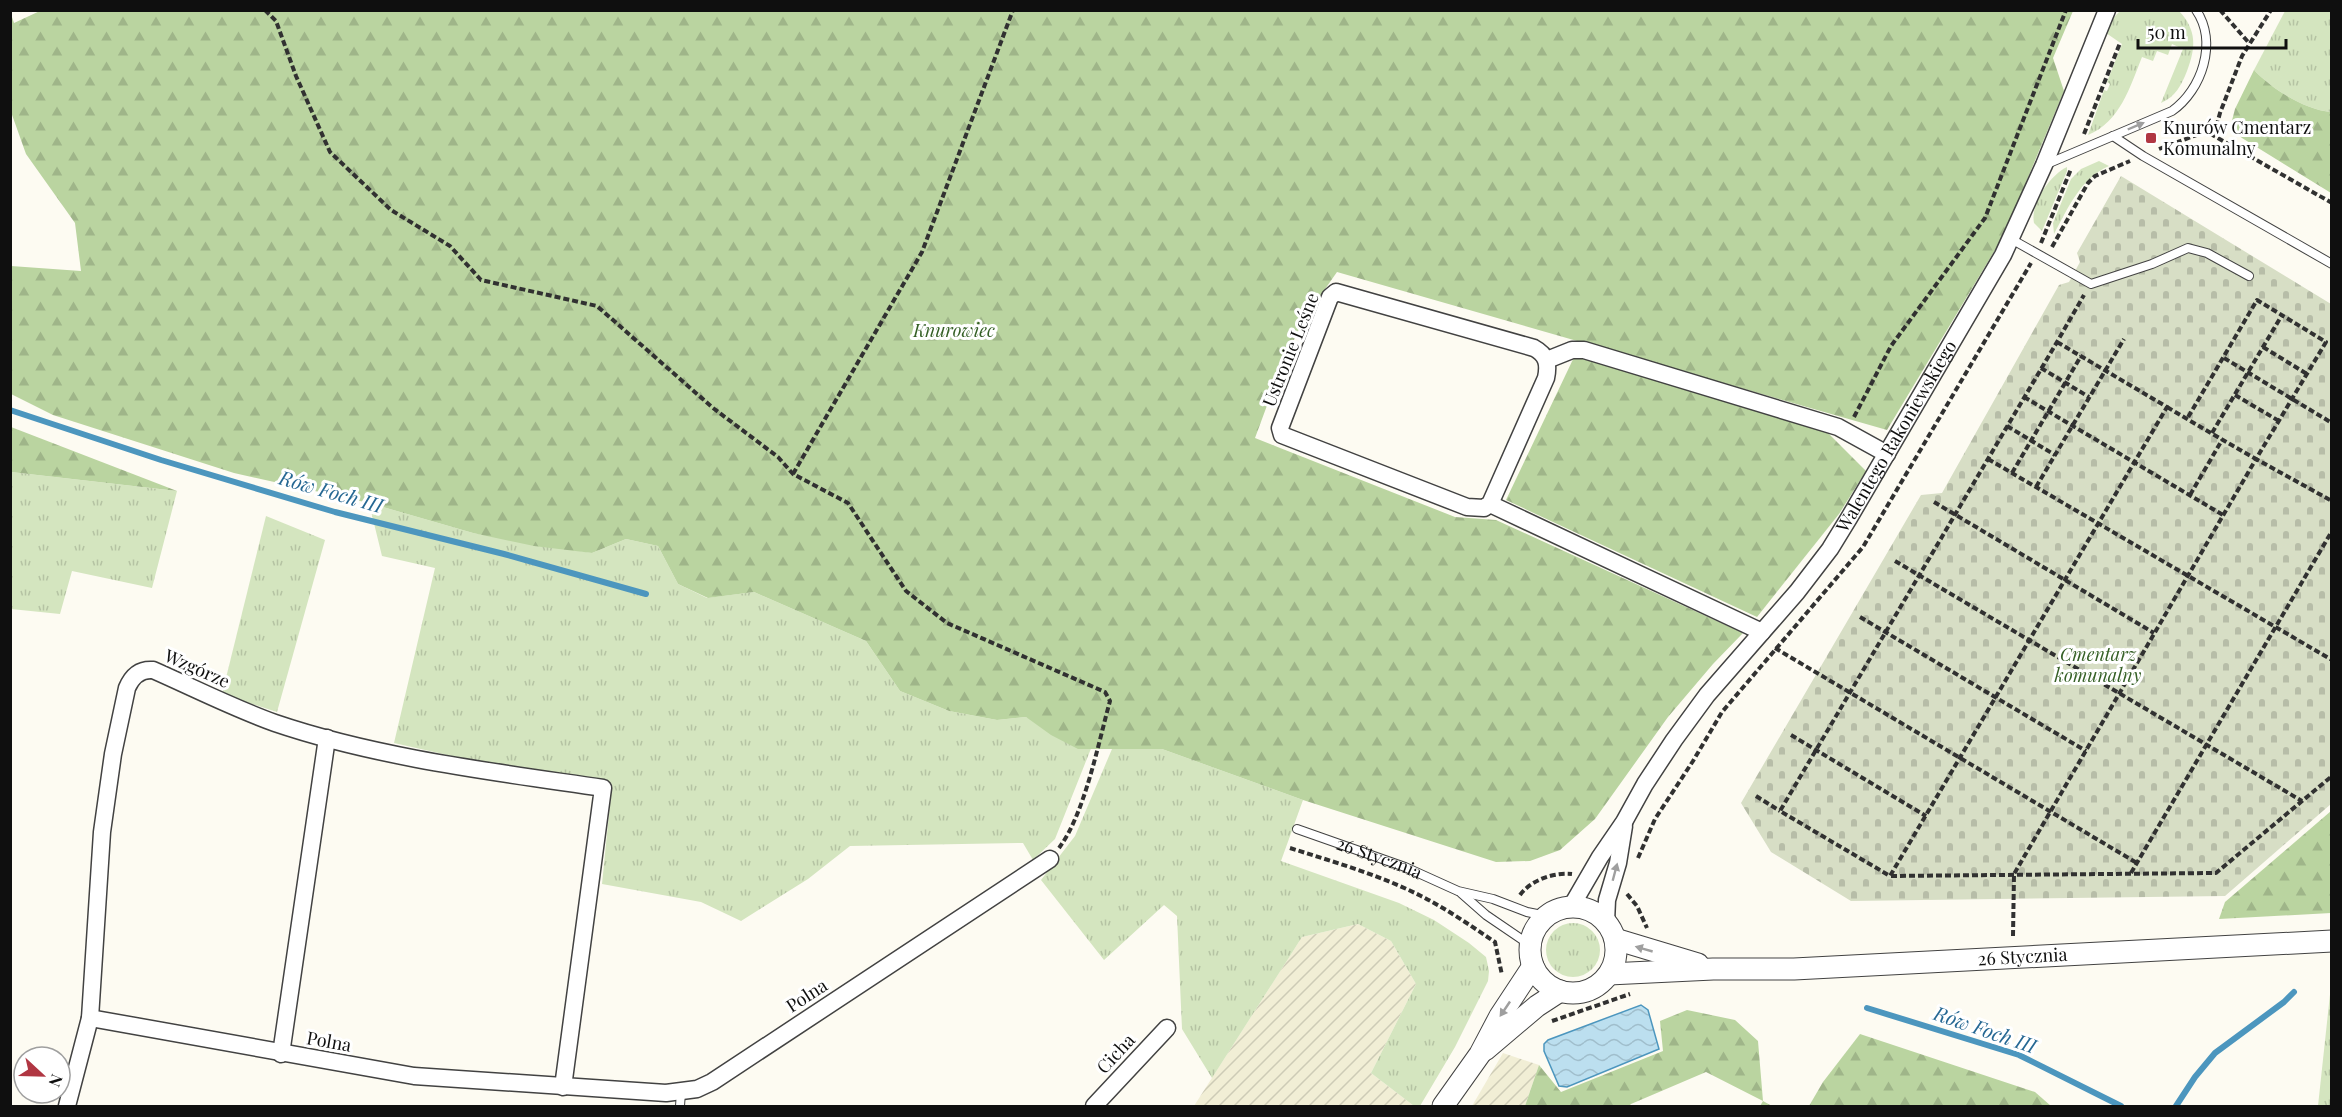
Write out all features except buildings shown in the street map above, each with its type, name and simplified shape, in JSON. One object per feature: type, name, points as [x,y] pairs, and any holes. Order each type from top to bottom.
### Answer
[{"type":"street","name":"Walentego Rakoniewskiego","points":[[1571,907],[1600,857],[1624,822],[1644,784],[1689,719],[1797,592],[1830,549],[1984,290],[2011,239],[2044,165],[2107,10]]},
{"type":"street","name":"Ustronie Leśne","points":[[1547,360],[1541,352],[1534,348],[1335,292],[1330,297],[1281,428],[1282,435],[1467,507],[1477,509],[1490,504],[1762,632]]},
{"type":"street","points":[[1490,504],[1546,378],[1547,360],[1572,350],[1584,350],[1827,423],[1887,453]]},
{"type":"street","name":"Wzgórze","points":[[66,1107],[90,1018],[102,832],[126,688],[131,678],[146,669],[153,670],[251,714],[327,738],[454,766],[603,788],[563,1087]]},
{"type":"street","points":[[281,1054],[327,738]]},
{"type":"street","name":"Walentego Rakoniewskiego","points":[[1611,931],[1607,900],[1618,863],[1624,822]]},
{"type":"street","name":"Polna","points":[[90,1018],[414,1076],[563,1087],[680,1100],[712,1082],[1050,860]]},
{"type":"street","points":[[1443,1107],[1480,1054],[1514,995],[1532,956],[1535,929],[1547,916],[1562,908],[1591,910],[1611,931],[1616,958],[1601,982],[1582,992],[1560,991],[1544,981],[1532,956]]},
{"type":"street","name":"26 Stycznia","points":[[1611,931],[1639,948],[1713,969]]},
{"type":"street","name":"26 Stycznia","points":[[1608,974],[1713,969],[1794,969],[2331,941]]},
{"type":"street","points":[[1480,1054],[1531,1011],[1560,991]]},
{"type":"street","name":"Cicha","points":[[1094,1107],[1167,1028]]},
{"type":"lane","points":[[2044,165],[2172,111],[2189,96],[2207,50],[2206,32],[2196,10]]},
{"type":"lane","points":[[2113,136],[2143,156],[2331,264]]},
{"type":"lane","points":[[2011,239],[2091,284],[2152,264],[2188,248],[2207,253],[2249,276]]},
{"type":"lane","name":"26 Stycznia","points":[[1297,829],[1405,867],[1458,891],[1547,916]]},
{"type":"lane","name":"26 Stycznia","points":[[1458,891],[1532,956]]},
{"type":"path","points":[[265,10],[276,21],[296,76],[330,152],[392,210],[450,246],[481,280],[597,306],[714,408],[777,457],[793,474],[848,503],[906,591],[947,623],[1105,692],[1110,701],[1088,782],[1066,838],[1050,860]]},
{"type":"path","points":[[793,474],[922,252],[1013,10]]},
{"type":"path","points":[[1847,431],[1891,346],[1986,218],[2066,10]]},
{"type":"path","points":[[2220,10],[2249,43]]},
{"type":"path","points":[[2214,135],[2220,113],[2249,43],[2271,10]]},
{"type":"path","points":[[1780,811],[2091,284]]},
{"type":"path","points":[[2187,419],[2257,300],[2331,345]]},
{"type":"path","points":[[2211,433],[2282,315]]},
{"type":"path","points":[[2036,487],[2124,339]]},
{"type":"path","points":[[2057,342],[2222,440],[2331,501]]},
{"type":"path","points":[[2013,936],[2014,874],[2326,342]]},
{"type":"path","points":[[2263,347],[2307,374]]},
{"type":"path","points":[[2012,473],[2081,356]]},
{"type":"path","points":[[2224,358],[2331,423]]},
{"type":"path","points":[[2041,369],[2089,397]]},
{"type":"path","points":[[2235,395],[2279,421]]},
{"type":"path","points":[[2024,397],[2223,515]]},
{"type":"path","points":[[1890,876],[2167,407]]},
{"type":"path","points":[[2007,426],[2055,455]]},
{"type":"path","points":[[2190,495],[2222,440]]},
{"type":"path","points":[[1988,459],[2331,660]]},
{"type":"path","points":[[1934,502],[2154,633]]},
{"type":"path","points":[[2131,873],[2331,531]]},
{"type":"path","points":[[1895,561],[2301,801]]},
{"type":"path","points":[[1860,616],[2085,751]]},
{"type":"path","points":[[1637,861],[1655,819],[1694,761],[1722,712],[1775,648],[2137,863]]},
{"type":"path","points":[[1791,735],[1926,816]]},
{"type":"path","points":[[1756,796],[1890,876],[2216,873],[2331,776]]},
{"type":"path","points":[[1290,848],[1420,895],[1464,920],[1495,942],[1501,962],[1501,983],[1514,995]]},
{"type":"path","points":[[1531,1011],[1543,1024],[1633,993]]},
{"type":"shaded area","points":[[1358,924],[1391,941],[1416,984],[1371,1073],[1414,1106],[1194,1106],[1302,937]]},
{"type":"shaded area","points":[[1503,1053],[1539,1065],[1525,1106],[1472,1106]]},
{"type":"green space","name":"Knurowiec","points":[[42,10],[2073,11],[2053,58],[2064,91],[2004,235],[1887,430],[1337,272],[1304,319],[1282,365],[1255,438],[1455,517],[1496,520],[1743,633],[1668,717],[1595,819],[1560,850],[1530,861],[1496,862],[1303,800],[1162,749],[1078,749],[1051,735],[1026,717],[997,720],[949,711],[900,691],[866,641],[754,592],[708,598],[678,584],[658,546],[626,539],[592,553],[534,546],[473,533],[369,503],[234,473],[53,415],[11,394],[11,266],[81,271],[75,223],[26,154],[11,112],[10,11],[14,23]]},
{"type":"green space","points":[[2120,11],[2179,11],[2192,32],[2192,55],[2180,86],[2171,97],[2161,103],[2183,49],[2172,44],[2168,55],[2157,51],[2153,61],[2142,57],[2116,113],[2108,122],[2088,135],[2104,90],[2107,91],[2110,84],[2107,82],[2122,44],[2106,33],[2114,17]]},
{"type":"green space","points":[[2285,11],[2331,11],[2331,112],[2300,103],[2270,84],[2254,70]]},
{"type":"green space","points":[[2254,70],[2270,84],[2300,103],[2331,112],[2331,193],[2242,138],[2230,128],[2235,109]]},
{"type":"green space","points":[[2099,161],[2109,166],[2090,178],[2083,186],[2070,204],[2054,234],[2053,223],[2071,179],[2081,169]]},
{"type":"green space","points":[[2067,167],[2042,231],[2034,223],[2038,199],[2054,176]]},
{"type":"green space","name":"Cmentarz komunalny","points":[[2121,176],[2331,304],[2331,804],[2225,896],[1851,901],[1771,852],[1741,803],[1921,495],[1942,493],[2059,285],[2069,282],[2080,262],[2077,253]]},
{"type":"green space","points":[[1576,353],[1827,432],[1866,471],[1839,514],[1757,617],[1506,500]]},
{"type":"green space","points":[[11,427],[177,491],[11,472]]},
{"type":"green space","points":[[11,472],[177,491],[152,588],[72,571],[60,614],[11,609]]},
{"type":"green space","points":[[369,503],[473,533],[592,553],[626,539],[658,546],[678,584],[707,598],[754,592],[866,641],[900,691],[949,711],[997,720],[1026,717],[1092,746],[1055,839],[1033,860],[1023,843],[850,846],[808,879],[741,921],[701,902],[602,884],[612,784],[452,756],[394,743],[435,568],[382,556]]},
{"type":"green space","points":[[266,516],[325,540],[277,712],[222,694]]},
{"type":"green space","points":[[1112,749],[1162,749],[1303,800],[1281,861],[1399,903],[1434,920],[1486,957],[1489,971],[1488,981],[1455,1047],[1420,1106],[1414,1106],[1371,1073],[1416,984],[1391,941],[1358,924],[1302,937],[1212,1078],[1182,1029],[1177,916],[1164,905],[1104,960],[1041,880],[1075,836]]},
{"type":"green space","points":[[2331,811],[2331,913],[2219,919],[2225,902]]},
{"type":"green space","points":[[1568,923],[1578,923],[1588,927],[1596,935],[1600,950],[1596,965],[1588,973],[1578,977],[1568,977],[1558,973],[1550,965],[1546,955],[1546,945],[1550,935],[1558,927]]},
{"type":"green space","points":[[2331,985],[2331,1106],[2318,1106]]},
{"type":"green space","points":[[1687,1010],[1735,1020],[1758,1041],[1763,1101],[1706,1072],[1629,1106],[1525,1106],[1539,1065],[1561,1092],[1663,1051],[1660,1021]]},
{"type":"green space","points":[[1860,1034],[2035,1092],[2051,1106],[1809,1106],[1823,1082]]},
{"type":"green space","points":[[1763,1101],[1772,1106],[1760,1106]]},
{"type":"water","points":[[1641,1005],[1648,1010],[1659,1049],[1567,1087],[1559,1086],[1544,1051],[1544,1044],[1548,1040]]},
{"type":"waterway","name":"Rów Foch III","points":[[10,410],[161,460],[335,512],[504,554],[646,594]]},
{"type":"waterway","points":[[2176,1106],[2195,1077],[2215,1053],[2284,1002],[2294,992]]},
{"type":"waterway","name":"Rów Foch III","points":[[1867,1008],[2019,1055],[2121,1106]]},
{"type":"place","name":"Knurów Cmentarz Komunalny","points":[[2151,138]]}]
